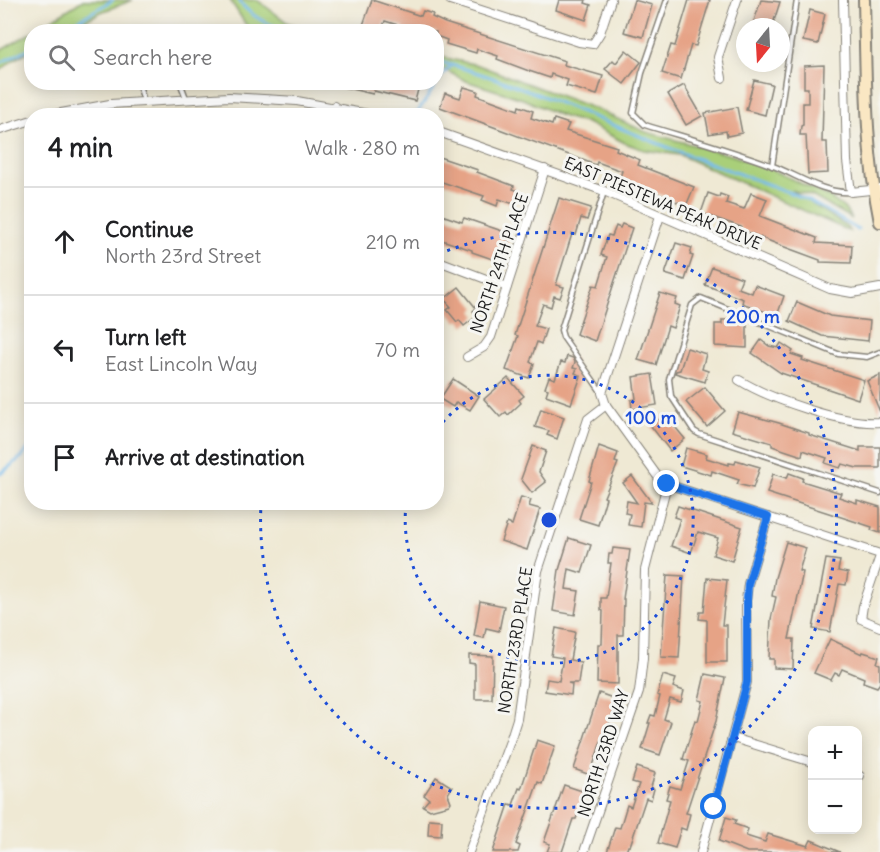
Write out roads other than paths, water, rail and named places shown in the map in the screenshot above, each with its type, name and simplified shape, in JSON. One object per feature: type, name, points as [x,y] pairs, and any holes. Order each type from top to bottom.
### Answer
[{"type":"main road","points":[[864,0],[866,114],[880,222]]},
{"type":"street","points":[[450,0],[579,42],[593,44],[600,33],[610,0]]},
{"type":"street","points":[[722,78],[718,57],[737,0]]},
{"type":"street","points":[[843,0],[847,161],[851,192],[877,190]]},
{"type":"street","points":[[88,108],[144,101],[259,98],[343,108]]},
{"type":"street","points":[[0,130],[24,122]]},
{"type":"street","name":"EAST PIESTEWA PEAK DRIVE","points":[[444,134],[604,191],[830,289],[852,293],[880,288]]},
{"type":"street","name":"NORTH 24TH PLACE","points":[[467,357],[484,347],[491,337],[545,169]]},
{"type":"street","points":[[660,216],[602,393],[606,405],[658,477],[667,484],[880,555],[861,619],[880,627]]},
{"type":"street","points":[[444,263],[507,287]]},
{"type":"street","points":[[739,380],[757,391],[833,416],[852,421],[880,422]]},
{"type":"street","name":"NORTH 23RD PLACE","points":[[469,852],[517,719],[538,571],[588,419],[606,405]]},
{"type":"street","name":"NORTH 23RD WAY","points":[[584,852],[639,692],[643,658],[645,570],[667,484]]},
{"type":"street","points":[[701,852],[747,682],[748,584],[768,517]]},
{"type":"street","points":[[733,738],[808,760]]},
{"type":"lane","points":[[667,0],[642,73],[633,113],[645,125],[772,166],[812,183],[841,192],[851,192]]},
{"type":"lane","points":[[772,166],[797,0]]},
{"type":"lane","points":[[141,90],[144,101]]},
{"type":"lane","points":[[183,90],[186,99]]},
{"type":"lane","points":[[602,393],[563,337],[561,330],[604,191]]},
{"type":"lane","points":[[880,352],[867,357],[838,354],[701,298],[692,305],[669,379],[671,396],[694,431],[699,434],[880,493]]},
{"type":"waterway","points":[[72,24],[113,0]]},
{"type":"waterway","points":[[238,0],[249,12],[269,24]]},
{"type":"waterway","points":[[0,63],[24,51]]},
{"type":"waterway","points":[[444,63],[524,89],[684,154],[790,193],[820,207],[858,230]]},
{"type":"waterway","points":[[444,73],[452,65]]},
{"type":"waterway","points":[[420,108],[432,90]]},
{"type":"waterway","points":[[0,474],[24,455]]}]
